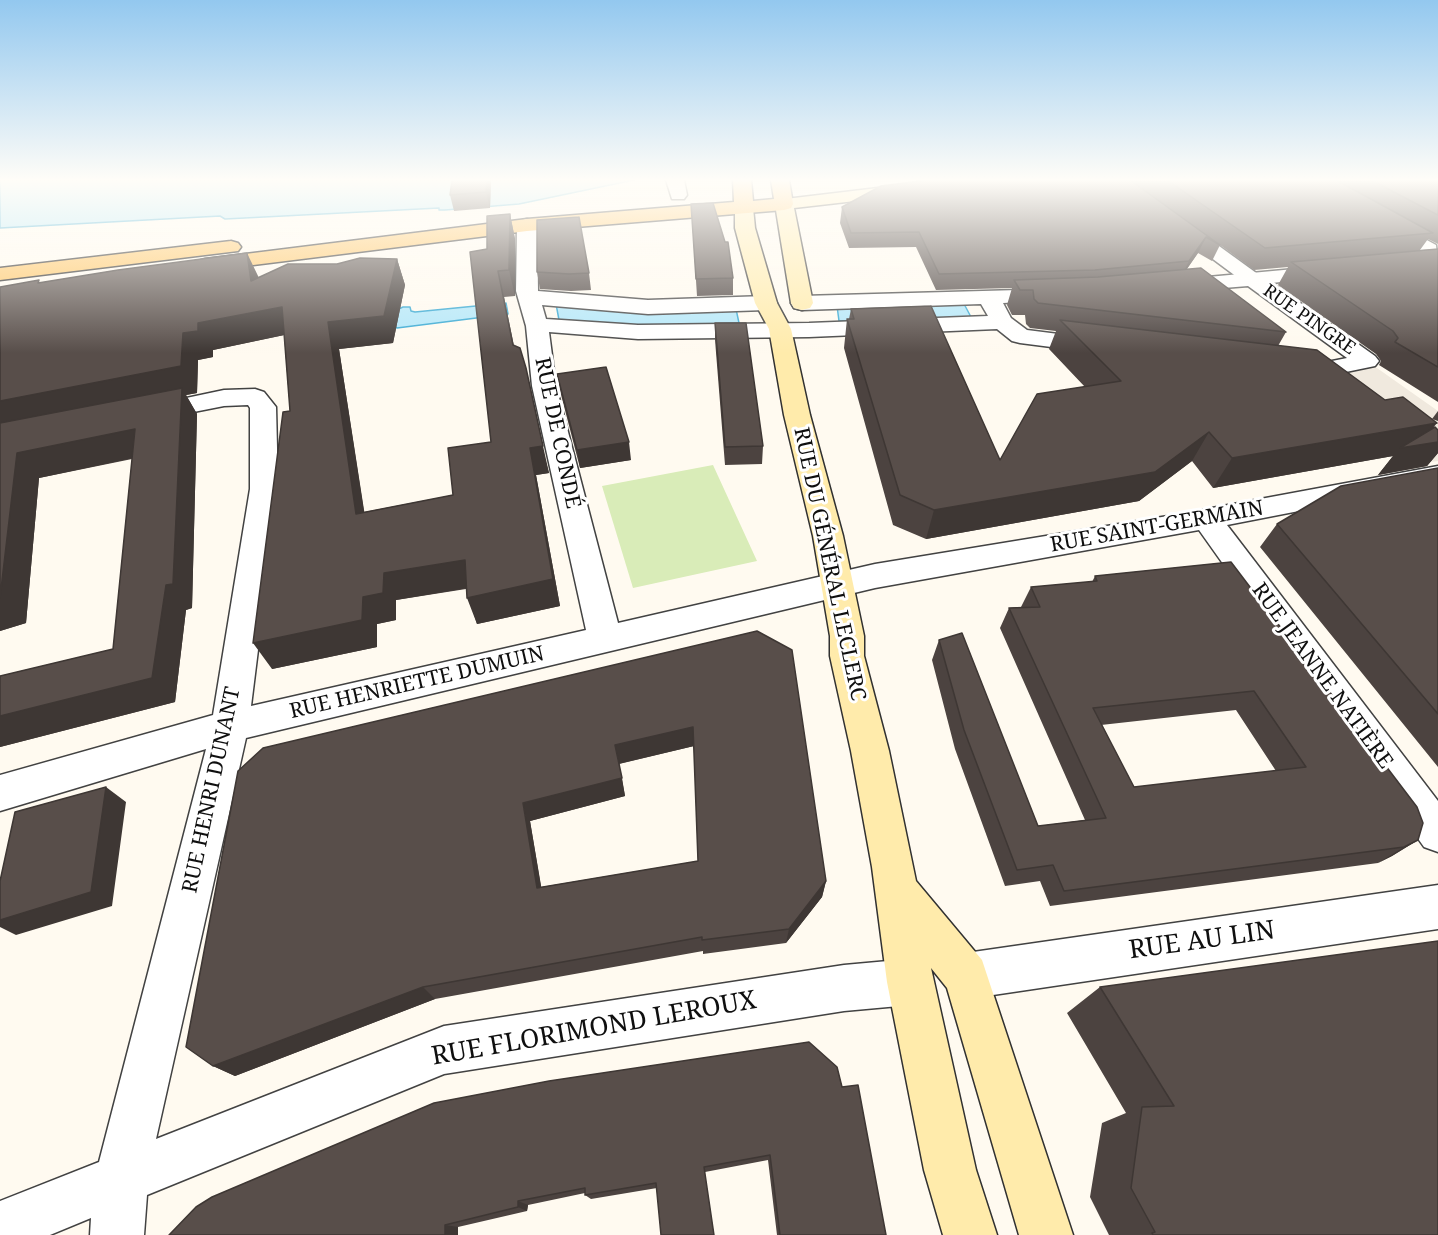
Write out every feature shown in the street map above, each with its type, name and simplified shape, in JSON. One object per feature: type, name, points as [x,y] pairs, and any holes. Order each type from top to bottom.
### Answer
[{"type":"main road","points":[[0,274],[332,238]]},
{"type":"main road","points":[[0,291],[426,238]]},
{"type":"main road","name":"RUE DU GÉNÉRAL LECLERC","points":[[749,238],[785,320],[797,415],[828,536],[847,636],[847,656],[870,751],[896,890],[910,982],[950,1170],[970,1235]]},
{"type":"main road","points":[[785,320],[802,303],[790,238]]},
{"type":"main road","name":"RUE DU GÉNÉRAL LECLERC","points":[[896,890],[966,976],[1046,1235]]},
{"type":"main road","points":[[910,982],[966,976]]},
{"type":"street","name":"RUE DE CONDÉ","points":[[527,238],[527,294],[537,326],[544,386],[605,639]]},
{"type":"street","points":[[1195,238],[1252,279]]},
{"type":"street","points":[[1408,238],[1429,249],[1438,259]]},
{"type":"street","points":[[1415,263],[1438,259]]},
{"type":"street","points":[[1159,288],[1344,270]]},
{"type":"street","name":"RUE PINGRE","points":[[1252,279],[1367,361],[1312,372],[1276,368]]},
{"type":"street","points":[[527,294],[785,320],[1002,322]]},
{"type":"street","points":[[802,303],[1078,294]]},
{"type":"street","points":[[989,298],[1002,322],[1020,336],[1122,349]]},
{"type":"street","points":[[537,326],[556,325],[638,332],[785,320]]},
{"type":"street","name":"RUE HENRI DUNANT","points":[[117,1235],[122,1181],[230,726],[264,489],[263,407],[255,397],[224,398],[119,418]]},
{"type":"street","name":"RUE SAINT-GERMAIN","points":[[837,586],[875,576],[1438,475]]},
{"type":"street","name":"RUE JEANNE NATIÈRE","points":[[1206,518],[1438,833]]},
{"type":"street","name":"RUE HENRIETTE DUMUIN","points":[[0,793],[230,726],[837,586]]},
{"type":"street","name":"RUE AU LIN","points":[[966,976],[1438,907]]},
{"type":"street","name":"RUE FLORIMOND LEROUX","points":[[0,1228],[444,1050],[844,988],[910,982]]},
{"type":"green space","points":[[713,465],[757,561],[633,588],[602,486]]},
{"type":"shaded area","points":[[1367,361],[1438,411],[1438,461],[1431,462],[1312,372]]},
{"type":"water","points":[[963,302],[971,317],[839,321],[837,306]]},
{"type":"water","points":[[506,303],[508,314],[397,328],[380,318],[403,307],[410,307],[411,311],[415,312]]},
{"type":"water","points":[[556,304],[736,309],[739,323],[645,326],[559,320]]},
{"type":"building","points":[[487,238],[510,238],[509,270],[498,271],[513,345],[520,348],[526,368],[543,446],[530,448],[553,579],[467,598],[465,560],[384,573],[383,593],[363,597],[362,620],[253,643],[283,412],[290,411],[282,307],[198,323],[198,331],[183,333],[181,366],[0,401],[0,287],[247,253],[251,281],[288,264],[337,264],[360,258],[397,259],[384,316],[328,322],[356,514],[453,495],[448,448],[491,442],[470,252],[487,249]]},
{"type":"building","points":[[537,238],[583,238],[589,273],[537,272]]},
{"type":"building","points":[[693,238],[724,238],[725,242],[728,242],[733,278],[696,279]]},
{"type":"building","points":[[922,238],[1206,238],[1189,261],[1095,270],[939,274]]},
{"type":"building","points":[[1250,238],[1381,238],[1265,248]]},
{"type":"building","points":[[1438,249],[1438,367],[1395,342],[1398,338],[1393,331],[1291,262]]},
{"type":"building","points":[[1201,268],[1286,332],[1038,303],[1034,299],[1033,290],[1020,290],[1014,280],[1098,277]]},
{"type":"building","points":[[931,306],[1000,460],[1037,394],[1121,381],[1060,320],[1317,350],[1385,400],[1403,397],[1437,423],[1232,458],[1209,432],[1155,472],[934,510],[900,495],[847,319],[854,319],[851,309]]},
{"type":"building","points":[[715,323],[746,323],[763,446],[725,447]]},
{"type":"building","points":[[606,367],[629,442],[577,450],[557,374]]},
{"type":"building","points":[[182,388],[173,584],[166,585],[152,678],[0,716],[0,676],[113,649],[135,429],[17,453],[0,598],[0,423]]},
{"type":"building","points":[[1435,427],[1438,430],[1438,442],[1400,448]]},
{"type":"building","points":[[1438,468],[1438,714],[1277,524],[1341,486]]},
{"type":"building","points":[[1231,562],[1417,807],[1423,823],[1418,840],[1404,847],[1064,891],[1053,865],[1017,870],[964,730],[939,640],[962,633],[1038,826],[1106,818],[1009,608],[1040,607],[1031,587],[1097,581],[1095,576]],"holes":[[[1254,691],[1306,767],[1134,787],[1093,708]]]},
{"type":"building","points":[[757,631],[792,650],[826,881],[789,929],[702,940],[702,937],[423,987],[213,1066],[186,1047],[238,771],[263,748]],"holes":[[[693,727],[698,861],[537,888],[523,803],[622,778],[615,745]]]},
{"type":"building","points":[[106,787],[91,892],[0,920],[0,881],[15,812]]},
{"type":"building","points":[[1438,941],[1438,1235],[1153,1235],[1152,1233],[1155,1232],[1131,1188],[1142,1107],[1174,1106],[1100,987]]},
{"type":"building","points":[[809,1042],[837,1067],[842,1087],[858,1085],[886,1235],[780,1235],[770,1155],[704,1167],[714,1235],[661,1235],[656,1183],[585,1195],[585,1188],[518,1201],[518,1207],[445,1225],[445,1235],[169,1235],[196,1207],[212,1197],[434,1103],[549,1081]]}]
